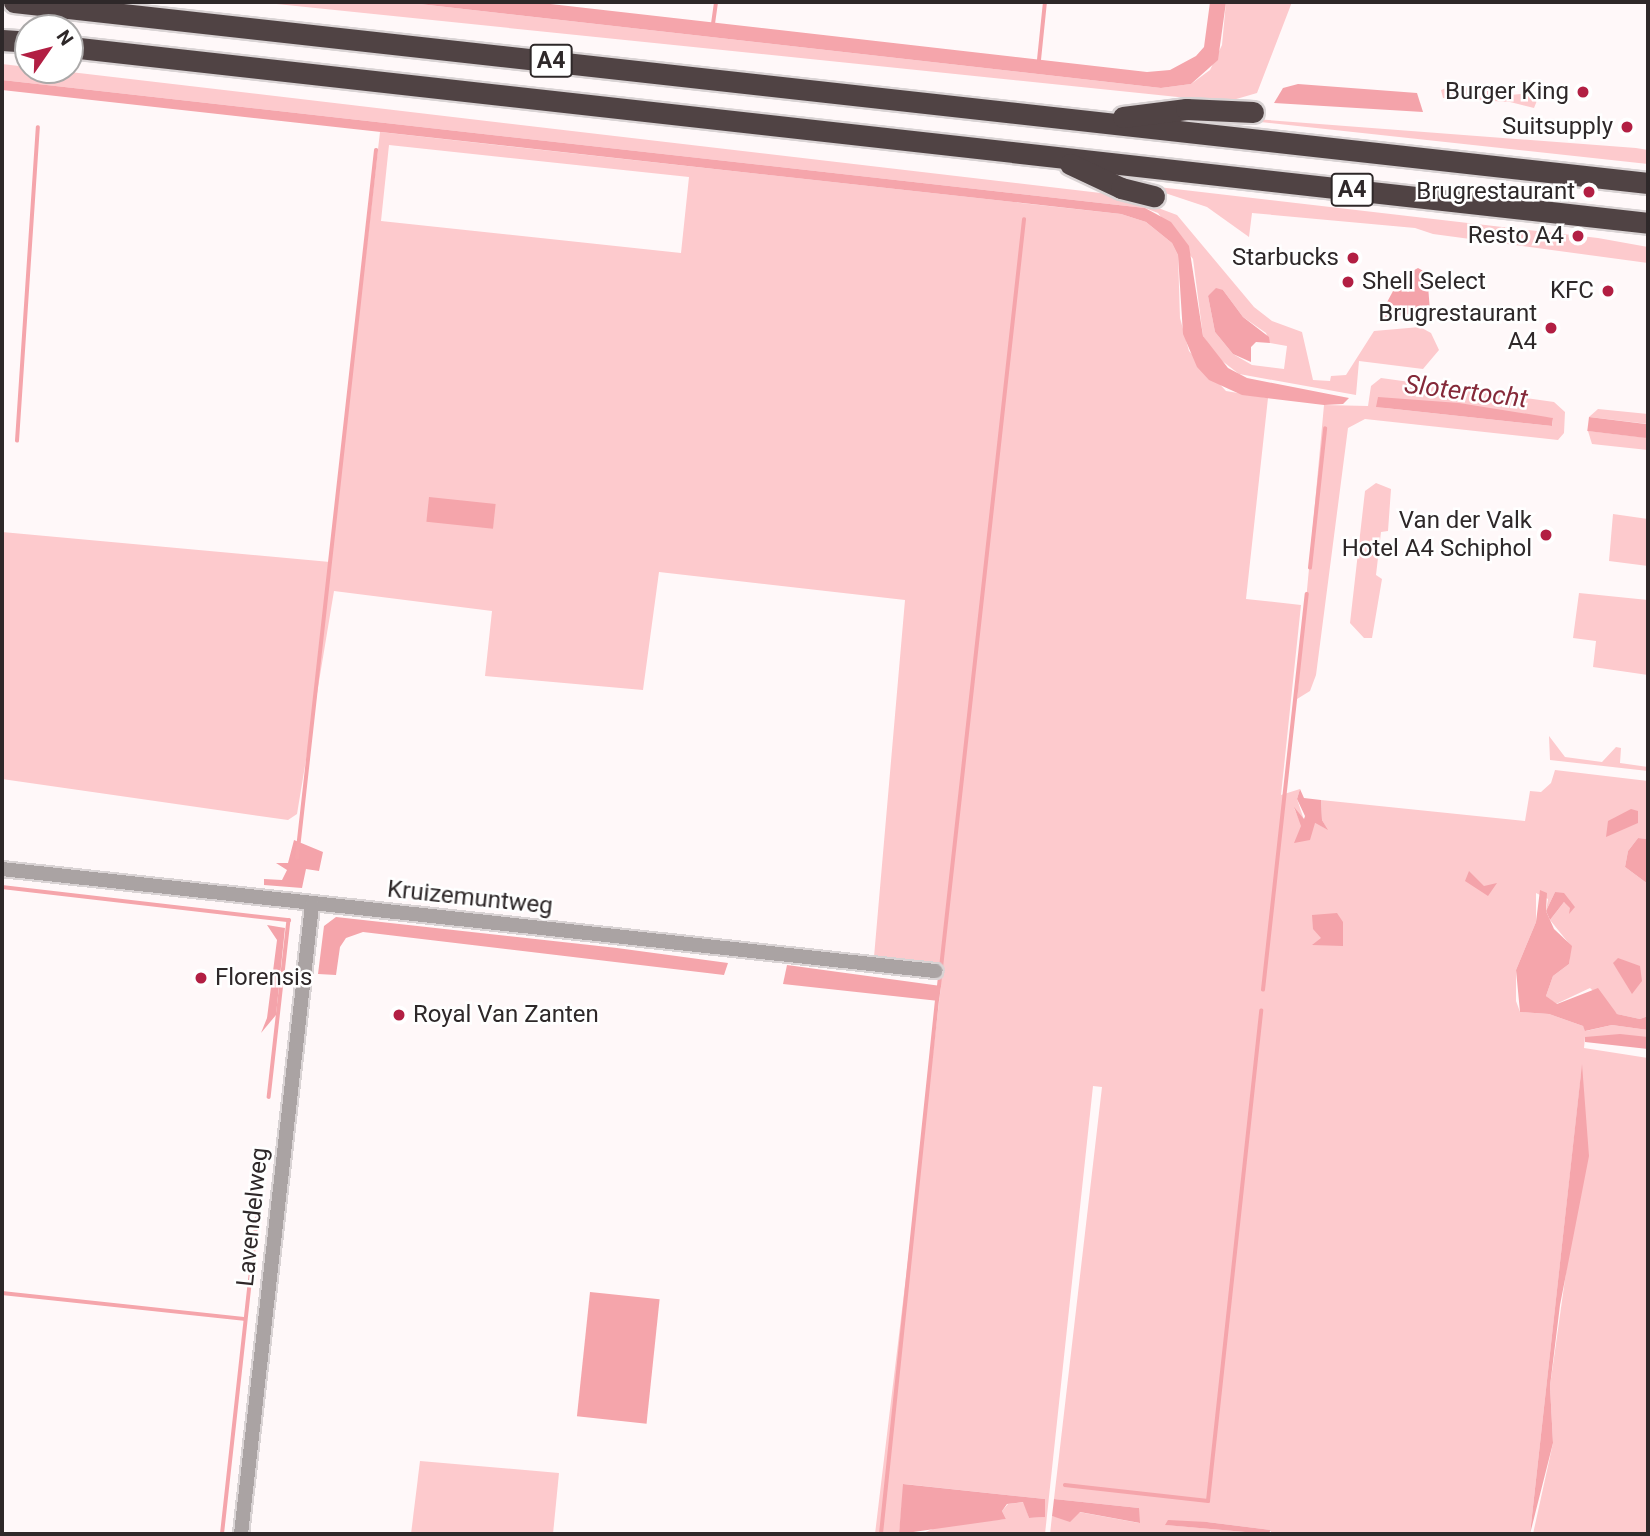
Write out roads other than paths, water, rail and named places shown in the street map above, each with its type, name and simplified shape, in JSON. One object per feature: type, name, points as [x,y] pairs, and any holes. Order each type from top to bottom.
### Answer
[{"type":"highway","name":"A4","points":[[14,2],[1648,183]]},
{"type":"highway","name":"A4","points":[[84,49],[1648,223]]},
{"type":"highway","name":"A4","points":[[1088,121],[1185,109],[1253,113]]},
{"type":"highway","name":"A4","points":[[1056,156],[1121,188],[1154,196]]},
{"type":"street","name":"Kruizemuntweg","points":[[2,869],[935,971]]},
{"type":"street","name":"Lavendelweg","points":[[241,1534],[312,905]]},
{"type":"waterway","points":[[713,24],[716,2]]},
{"type":"waterway","points":[[1039,60],[1045,2]]},
{"type":"waterway","points":[[17,441],[38,128]]},
{"type":"waterway","points":[[297,858],[376,150]]},
{"type":"waterway","points":[[939,986],[1024,220]]},
{"type":"waterway","points":[[1310,568],[1325,429]]},
{"type":"waterway","points":[[1263,990],[1307,594]]},
{"type":"waterway","points":[[2,887],[289,920],[269,1097]]},
{"type":"waterway","points":[[881,1534],[937,1000]]},
{"type":"waterway","points":[[1065,1485],[1208,1501],[1261,1011]]},
{"type":"waterway","points":[[222,1534],[258,1206]]},
{"type":"waterway","points":[[2,1293],[244,1319]]},
{"type":"place","name":"Burger King","points":[[1583,92]]},
{"type":"place","name":"Suitsupply","points":[[1627,127]]},
{"type":"place","name":"Brugrestaurant","points":[[1589,192]]},
{"type":"place","name":"Resto A4","points":[[1578,236]]},
{"type":"place","name":"Starbucks","points":[[1353,258]]},
{"type":"place","name":"Shell Select","points":[[1348,282]]},
{"type":"place","name":"KFC","points":[[1608,291]]},
{"type":"place","name":"Brugrestaurant A4","points":[[1551,328]]},
{"type":"place","name":"Van der Valk Hotel A4 Schiphol","points":[[1546,535]]},
{"type":"place","name":"Florensis","points":[[201,978]]},
{"type":"place","name":"Royal Van Zanten","points":[[399,1015]]},
{"type":"water label","name":"Slotertocht","points":[[1466,392]]}]
